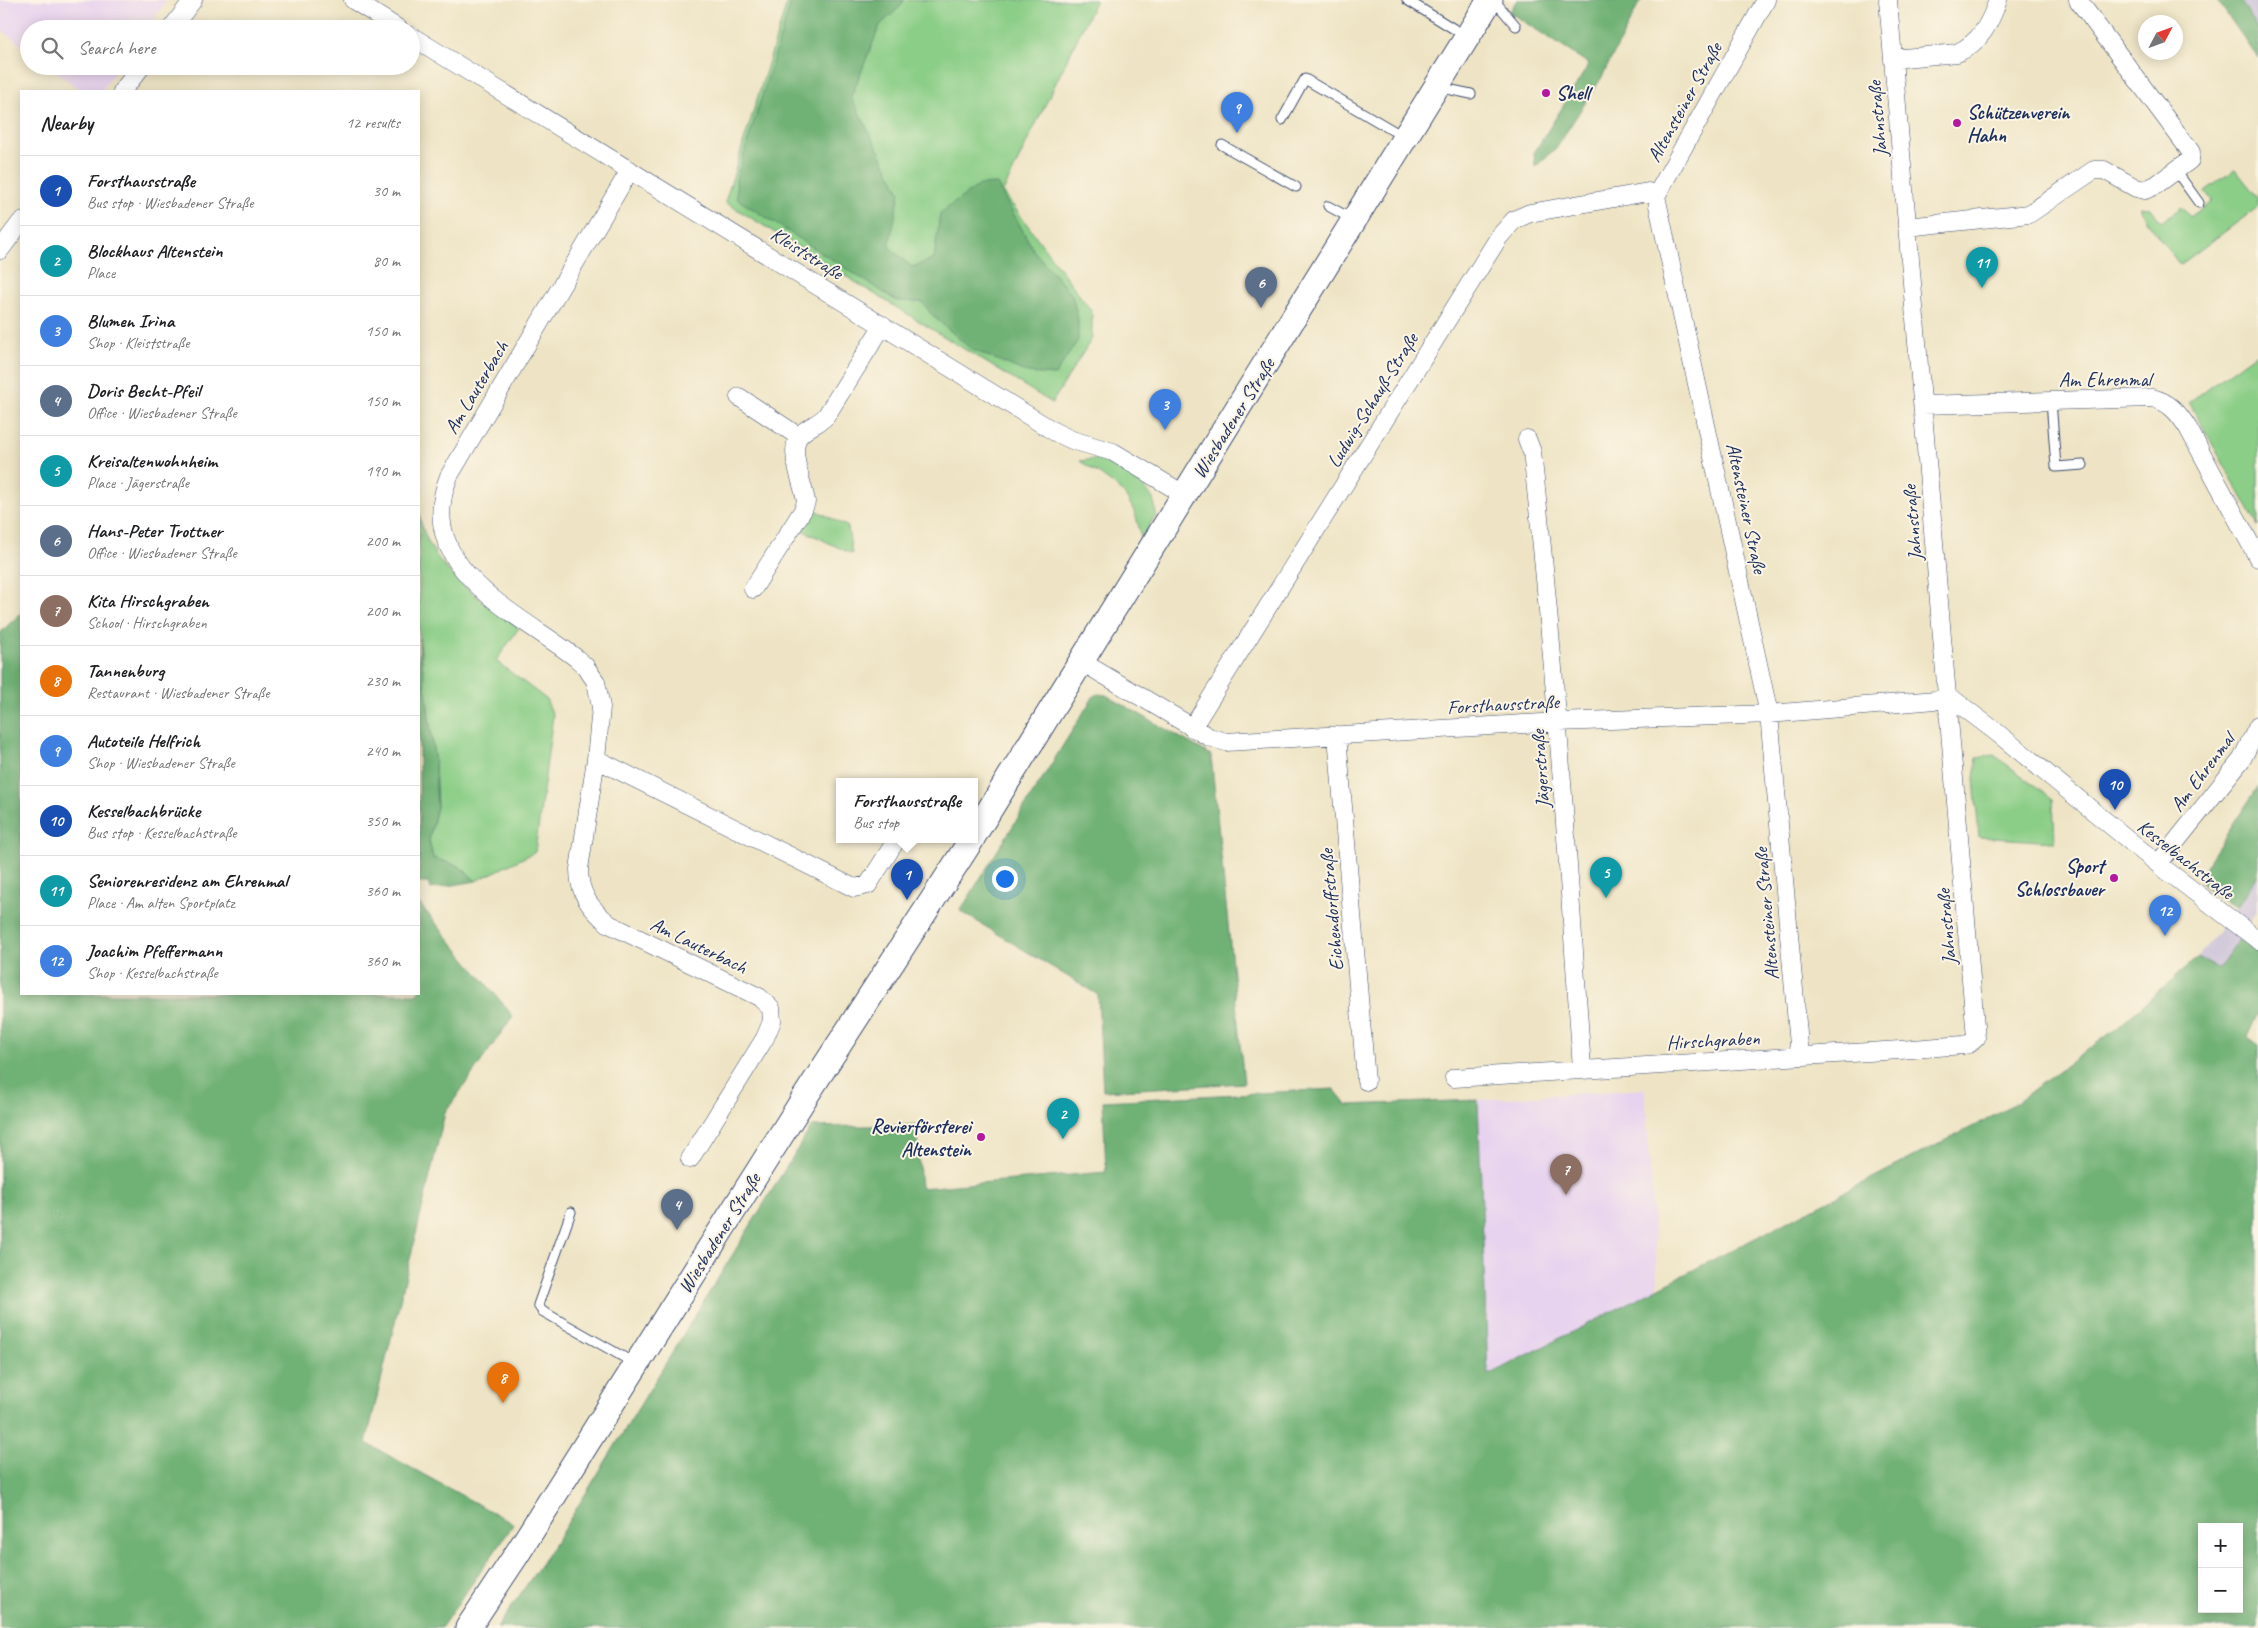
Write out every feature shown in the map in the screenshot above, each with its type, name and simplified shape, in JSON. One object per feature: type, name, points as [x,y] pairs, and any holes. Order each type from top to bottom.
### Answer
[{"type":"main road","name":"Wiesbadener Straße","points":[[978,829],[1490,0]]},
{"type":"main road","name":"Wiesbadener Straße","points":[[468,1628],[518,1554],[805,1097],[969,843]]},
{"type":"street","points":[[178,20],[194,0]]},
{"type":"street","points":[[352,0],[385,20]]},
{"type":"street","name":"Altensteiner Straße","points":[[1766,0],[1656,196],[1769,714],[1800,1056]]},
{"type":"street","name":"Jahnstraße","points":[[1888,0],[1968,946],[1978,1033],[1974,1041]]},
{"type":"street","points":[[1893,59],[1957,53],[1966,48],[1982,35],[1992,17],[1998,0]]},
{"type":"street","points":[[1907,227],[2029,214],[2094,170],[2104,170],[2136,188],[2145,190],[2156,185],[2190,160],[2191,152],[2078,0]]},
{"type":"street","name":"Kleiststraße","points":[[420,42],[1055,432],[1072,440],[1113,452],[1185,495]]},
{"type":"street","points":[[123,90],[135,75]]},
{"type":"street","name":"Am Lauterbach","points":[[630,170],[449,476],[441,501],[440,513],[446,543],[457,563],[470,578],[496,601],[569,653],[590,672],[599,693],[600,707],[596,759],[579,868],[581,887],[589,905],[609,924],[759,997],[771,1008],[773,1015],[765,1038],[690,1159]]},
{"type":"street","name":"Ludwig-Schauß-Straße","points":[[1192,728],[1499,237],[1514,220],[1530,213],[1648,192],[1656,196]]},
{"type":"street","points":[[0,250],[20,223]]},
{"type":"street","points":[[752,590],[806,502],[794,452],[798,436],[808,427],[822,422],[883,325]]},
{"type":"street","points":[[739,397],[798,436]]},
{"type":"street","name":"Am Ehrenmal","points":[[1923,405],[2152,398],[2169,405],[2178,412],[2188,428],[2258,558]]},
{"type":"street","name":"Jägerstraße","points":[[1527,439],[1532,452],[1544,557],[1558,722],[1582,1069]]},
{"type":"street","name":"Forsthausstraße","points":[[1082,662],[1192,728],[1209,737],[1226,742],[1558,722],[1769,714],[1948,699]]},
{"type":"street","name":"Kesselbachstraße","points":[[1948,699],[1960,704],[1995,731],[2158,864],[2258,940]]},
{"type":"street","name":"Am Ehrenmal","points":[[2158,864],[2242,758],[2258,726]]},
{"type":"street","name":"Eichendorffstraße","points":[[1337,735],[1366,1081]]},
{"type":"street","points":[[596,759],[854,888],[868,885],[894,843]]},
{"type":"street","name":"Hirschgraben","points":[[1454,1078],[1962,1045],[1974,1041]]},
{"type":"lane","points":[[1407,0],[1467,37]]},
{"type":"lane","points":[[1494,0],[1516,26]]},
{"type":"lane","points":[[1282,120],[1305,79],[1404,137]]},
{"type":"lane","points":[[1436,86],[1471,94]]},
{"type":"lane","points":[[1222,145],[1296,188]]},
{"type":"lane","points":[[2176,171],[2198,203]]},
{"type":"lane","points":[[1328,206],[1354,220]]},
{"type":"lane","points":[[2052,401],[2056,467],[2083,465]]},
{"type":"lane","points":[[571,1212],[538,1305],[542,1311],[637,1365]]},
{"type":"shaded area","points":[[0,0],[167,0],[153,20],[20,20],[20,44],[0,29]]},
{"type":"shaded area","points":[[2240,0],[2258,0],[2258,28],[2244,5]]},
{"type":"shaded area","points":[[61,75],[113,75],[102,90],[80,90]]},
{"type":"shaded area","points":[[2258,875],[2258,910],[2219,970],[2198,957],[2245,896]]},
{"type":"shaded area","points":[[1645,1089],[1658,1290],[1488,1375],[1478,1100]]},
{"type":"green space","points":[[788,0],[1096,0],[1003,192],[1092,312],[1092,338],[1052,403],[725,202]]},
{"type":"green space","points":[[792,0],[904,0],[900,7],[880,25],[851,97],[900,192],[889,247],[912,267],[934,259],[940,213],[979,185],[997,184],[1034,251],[1072,295],[1078,319],[1078,340],[1055,375],[1028,373],[971,349],[932,315],[922,302],[897,301],[737,199],[736,179]]},
{"type":"green space","points":[[1517,0],[1641,0],[1602,77],[1556,148],[1535,167],[1534,153],[1589,64],[1509,12]]},
{"type":"green space","points":[[2217,0],[2240,0],[2258,28],[2258,58]]},
{"type":"green space","points":[[2235,169],[2258,198],[2258,207],[2180,265],[2145,219],[2140,207],[2151,208],[2161,222],[2182,207],[2190,217],[2212,201],[2205,191]]},
{"type":"green space","points":[[2258,352],[2258,526],[2189,402]]},
{"type":"green space","points":[[1096,459],[1128,474],[1153,499],[1156,515],[1141,539],[1134,510],[1128,500],[1113,484],[1080,461]]},
{"type":"green space","points":[[812,508],[848,527],[852,554],[800,529]]},
{"type":"green space","points":[[420,517],[432,550],[457,580],[519,628],[496,661],[546,699],[553,715],[535,852],[476,881],[459,866],[433,858],[429,840],[437,807],[435,764],[420,646]]},
{"type":"green space","points":[[20,614],[20,995],[420,995],[420,904],[513,1016],[445,1113],[366,1443],[514,1524],[441,1628],[0,1628],[0,633]]},
{"type":"green space","points":[[420,646],[435,764],[437,807],[429,840],[433,858],[459,866],[476,881],[431,889],[428,883],[420,883]]},
{"type":"green space","points":[[1098,694],[1106,695],[1211,755],[1244,1083],[1103,1091],[1098,995],[960,911],[1093,697]]},
{"type":"green space","points":[[1994,755],[2053,799],[2055,842],[1979,837],[1974,778],[1977,758]]},
{"type":"green space","points":[[2258,787],[2258,875],[2237,907],[2216,897],[2200,881],[2211,858]]},
{"type":"green space","points":[[2239,939],[2258,953],[2258,1013],[2247,1037],[2258,1045],[2258,1628],[497,1628],[554,1545],[811,1127],[916,1125],[921,1188],[1106,1172],[1103,1101],[1334,1089],[1347,1105],[1478,1100],[1488,1375],[2007,1109],[2116,1029],[2198,957],[2219,969]]},
{"type":"place","name":"Shell","points":[[1546,93]]},
{"type":"place","name":"Schützenverein Hahn","points":[[1957,123]]},
{"type":"place","name":"Autoteile Helfrich","points":[[1237,133]]},
{"type":"place","name":"Seniorenresidenz am Ehrenmal","points":[[1982,288]]},
{"type":"place","name":"Hans-Peter Trottner","points":[[1261,308]]},
{"type":"place","name":"Blumen Irina","points":[[1165,430]]},
{"type":"place","name":"Kesselbachbrücke","points":[[2115,810]]},
{"type":"place","name":"Sport Schlossbauer","points":[[2114,878]]},
{"type":"place","name":"Kreisaltenwohnheim","points":[[1606,898]]},
{"type":"place","name":"Forsthausstraße","points":[[907,900]]},
{"type":"place","name":"Joachim Pfeffermann","points":[[2165,936]]},
{"type":"place","name":"Revierförsterei Altenstein","points":[[981,1137]]},
{"type":"place","name":"Blockhaus Altenstein","points":[[1063,1139]]},
{"type":"place","name":"Kita Hirschgraben","points":[[1566,1195]]},
{"type":"place","name":"Doris Becht-Pfeil","points":[[677,1230]]},
{"type":"place","name":"Tannenburg","points":[[503,1403]]}]
